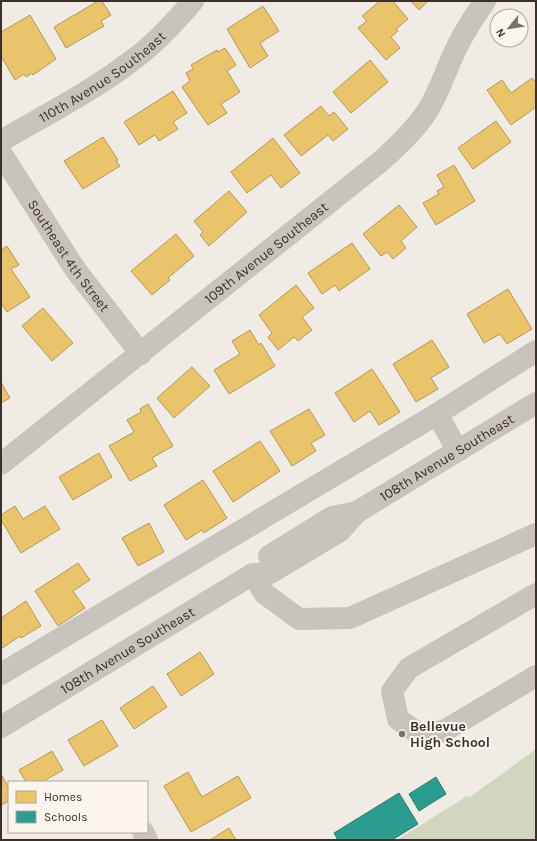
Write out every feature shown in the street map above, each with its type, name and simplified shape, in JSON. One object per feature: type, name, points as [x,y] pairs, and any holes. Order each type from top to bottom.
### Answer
[{"type":"street","name":"110th Avenue Southeast","points":[[1,141],[99,83],[135,59],[168,30],[193,1]]},
{"type":"street","name":"109th Avenue Southeast","points":[[1,464],[141,354],[398,146],[415,128],[429,109],[455,50],[470,22],[485,1]]},
{"type":"street","name":"Southeast 4th Street","points":[[1,154],[75,269],[141,354]]},
{"type":"street","points":[[1,674],[436,414],[536,351]]},
{"type":"street","name":"108th Avenue Southeast","points":[[1,727],[253,574],[270,573],[340,531],[357,512],[536,403]]},
{"type":"street","points":[[436,414],[458,451]]},
{"type":"street","points":[[253,574],[265,594],[299,619],[350,618],[536,534]]},
{"type":"street","points":[[536,594],[409,668],[392,691],[398,719],[419,734],[444,731],[536,676]]},
{"type":"green space","points":[[536,749],[536,840],[397,840],[467,796],[470,797]]},
{"type":"building: Homes","points":[[98,1],[102,1],[111,15],[101,21],[104,26],[66,48],[54,27]]},
{"type":"building: Homes","points":[[380,1],[393,1],[408,19],[396,29],[398,31],[391,37],[400,48],[386,60],[358,28],[367,21],[362,16]]},
{"type":"building: Homes","points":[[411,1],[428,1],[419,10]]},
{"type":"building: Homes","points":[[263,6],[279,31],[260,43],[268,56],[250,68],[227,29]]},
{"type":"building: Homes","points":[[30,15],[56,59],[33,75],[32,73],[26,77],[24,74],[15,80],[1,56],[1,32]]},
{"type":"building: Homes","points":[[225,48],[236,65],[227,71],[240,92],[221,104],[227,113],[208,125],[182,87],[190,81],[186,73],[193,69],[191,65],[217,50],[218,52]]},
{"type":"building: Homes","points":[[370,60],[388,82],[351,113],[333,92]]},
{"type":"building: Homes","points":[[532,78],[536,83],[536,107],[511,125],[487,90],[502,80],[511,93]]},
{"type":"building: Homes","points":[[173,91],[187,113],[173,122],[178,129],[159,141],[155,135],[139,145],[124,122]]},
{"type":"building: Homes","points":[[321,106],[329,116],[334,112],[348,129],[333,141],[328,135],[301,156],[284,135]]},
{"type":"building: Homes","points":[[496,121],[511,142],[473,169],[458,148]]},
{"type":"building: Homes","points":[[103,137],[118,160],[116,161],[120,166],[83,189],[64,161]]},
{"type":"building: Homes","points":[[273,138],[300,173],[281,188],[271,175],[247,193],[231,172]]},
{"type":"building: Homes","points":[[454,165],[475,201],[436,225],[423,203],[439,194],[437,191],[444,187],[437,175]]},
{"type":"building: Homes","points":[[229,191],[247,212],[209,246],[200,235],[203,232],[194,221]]},
{"type":"building: Homes","points":[[399,205],[417,227],[401,241],[406,248],[393,259],[387,252],[381,256],[363,234]]},
{"type":"building: Homes","points":[[176,234],[194,256],[168,278],[170,280],[152,295],[131,271]]},
{"type":"building: Homes","points":[[352,243],[370,269],[339,291],[335,285],[322,294],[308,273]]},
{"type":"building: Homes","points":[[7,246],[19,265],[11,269],[30,297],[7,312],[1,303],[1,250]]},
{"type":"building: Homes","points":[[296,285],[314,308],[302,317],[312,330],[298,341],[294,337],[278,350],[268,337],[272,333],[259,315]]},
{"type":"building: Homes","points":[[508,289],[532,329],[507,344],[500,334],[484,343],[467,314]]},
{"type":"building: Homes","points":[[43,308],[73,343],[52,361],[22,326]]},
{"type":"building: Homes","points":[[250,330],[259,345],[261,343],[275,366],[229,394],[214,370],[240,354],[232,341]]},
{"type":"building: Homes","points":[[432,340],[449,367],[431,378],[438,389],[416,402],[393,364]]},
{"type":"building: Homes","points":[[192,367],[210,386],[174,418],[157,398]]},
{"type":"building: Homes","points":[[372,369],[400,412],[379,425],[370,411],[354,422],[335,393]]},
{"type":"building: Homes","points":[[1,382],[10,398],[1,403]]},
{"type":"building: Homes","points":[[148,404],[173,446],[152,458],[157,466],[130,481],[109,446],[134,432],[127,420],[141,412],[140,409]]},
{"type":"building: Homes","points":[[309,409],[325,435],[311,443],[316,451],[292,466],[270,431]]},
{"type":"building: Homes","points":[[260,441],[280,471],[233,502],[213,471]]},
{"type":"building: Homes","points":[[99,453],[112,477],[73,500],[59,477]]},
{"type":"building: Homes","points":[[203,480],[227,518],[204,533],[202,530],[186,540],[164,505]]},
{"type":"building: Homes","points":[[15,506],[23,519],[45,506],[60,529],[21,553],[1,520],[1,515]]},
{"type":"building: Homes","points":[[149,523],[164,552],[138,566],[122,538]]},
{"type":"building: Homes","points":[[78,563],[90,580],[73,591],[85,608],[58,626],[35,591]]},
{"type":"building: Homes","points":[[26,601],[41,626],[21,638],[20,636],[1,649],[1,618]]},
{"type":"building: Homes","points":[[200,652],[214,674],[181,696],[167,674]]},
{"type":"building: Homes","points":[[153,686],[167,707],[134,729],[120,708]]},
{"type":"building: Homes","points":[[102,720],[118,746],[84,766],[68,740]]},
{"type":"building: Homes","points":[[52,751],[63,770],[44,781],[25,781],[19,770]]},
{"type":"building: Homes","points":[[188,772],[202,797],[238,776],[251,798],[191,832],[164,786]]},
{"type":"building: Homes","points":[[2,776],[8,786],[8,802],[1,805]]},
{"type":"building: Homes","points":[[229,828],[236,840],[210,840]]},
{"type":"building: Schools","points":[[436,777],[446,794],[419,811],[409,794]]},
{"type":"building: Schools","points":[[399,793],[418,824],[392,840],[338,840],[334,833]]},
{"type":"place","name":"Bellevue High School","points":[[402,734]]}]
